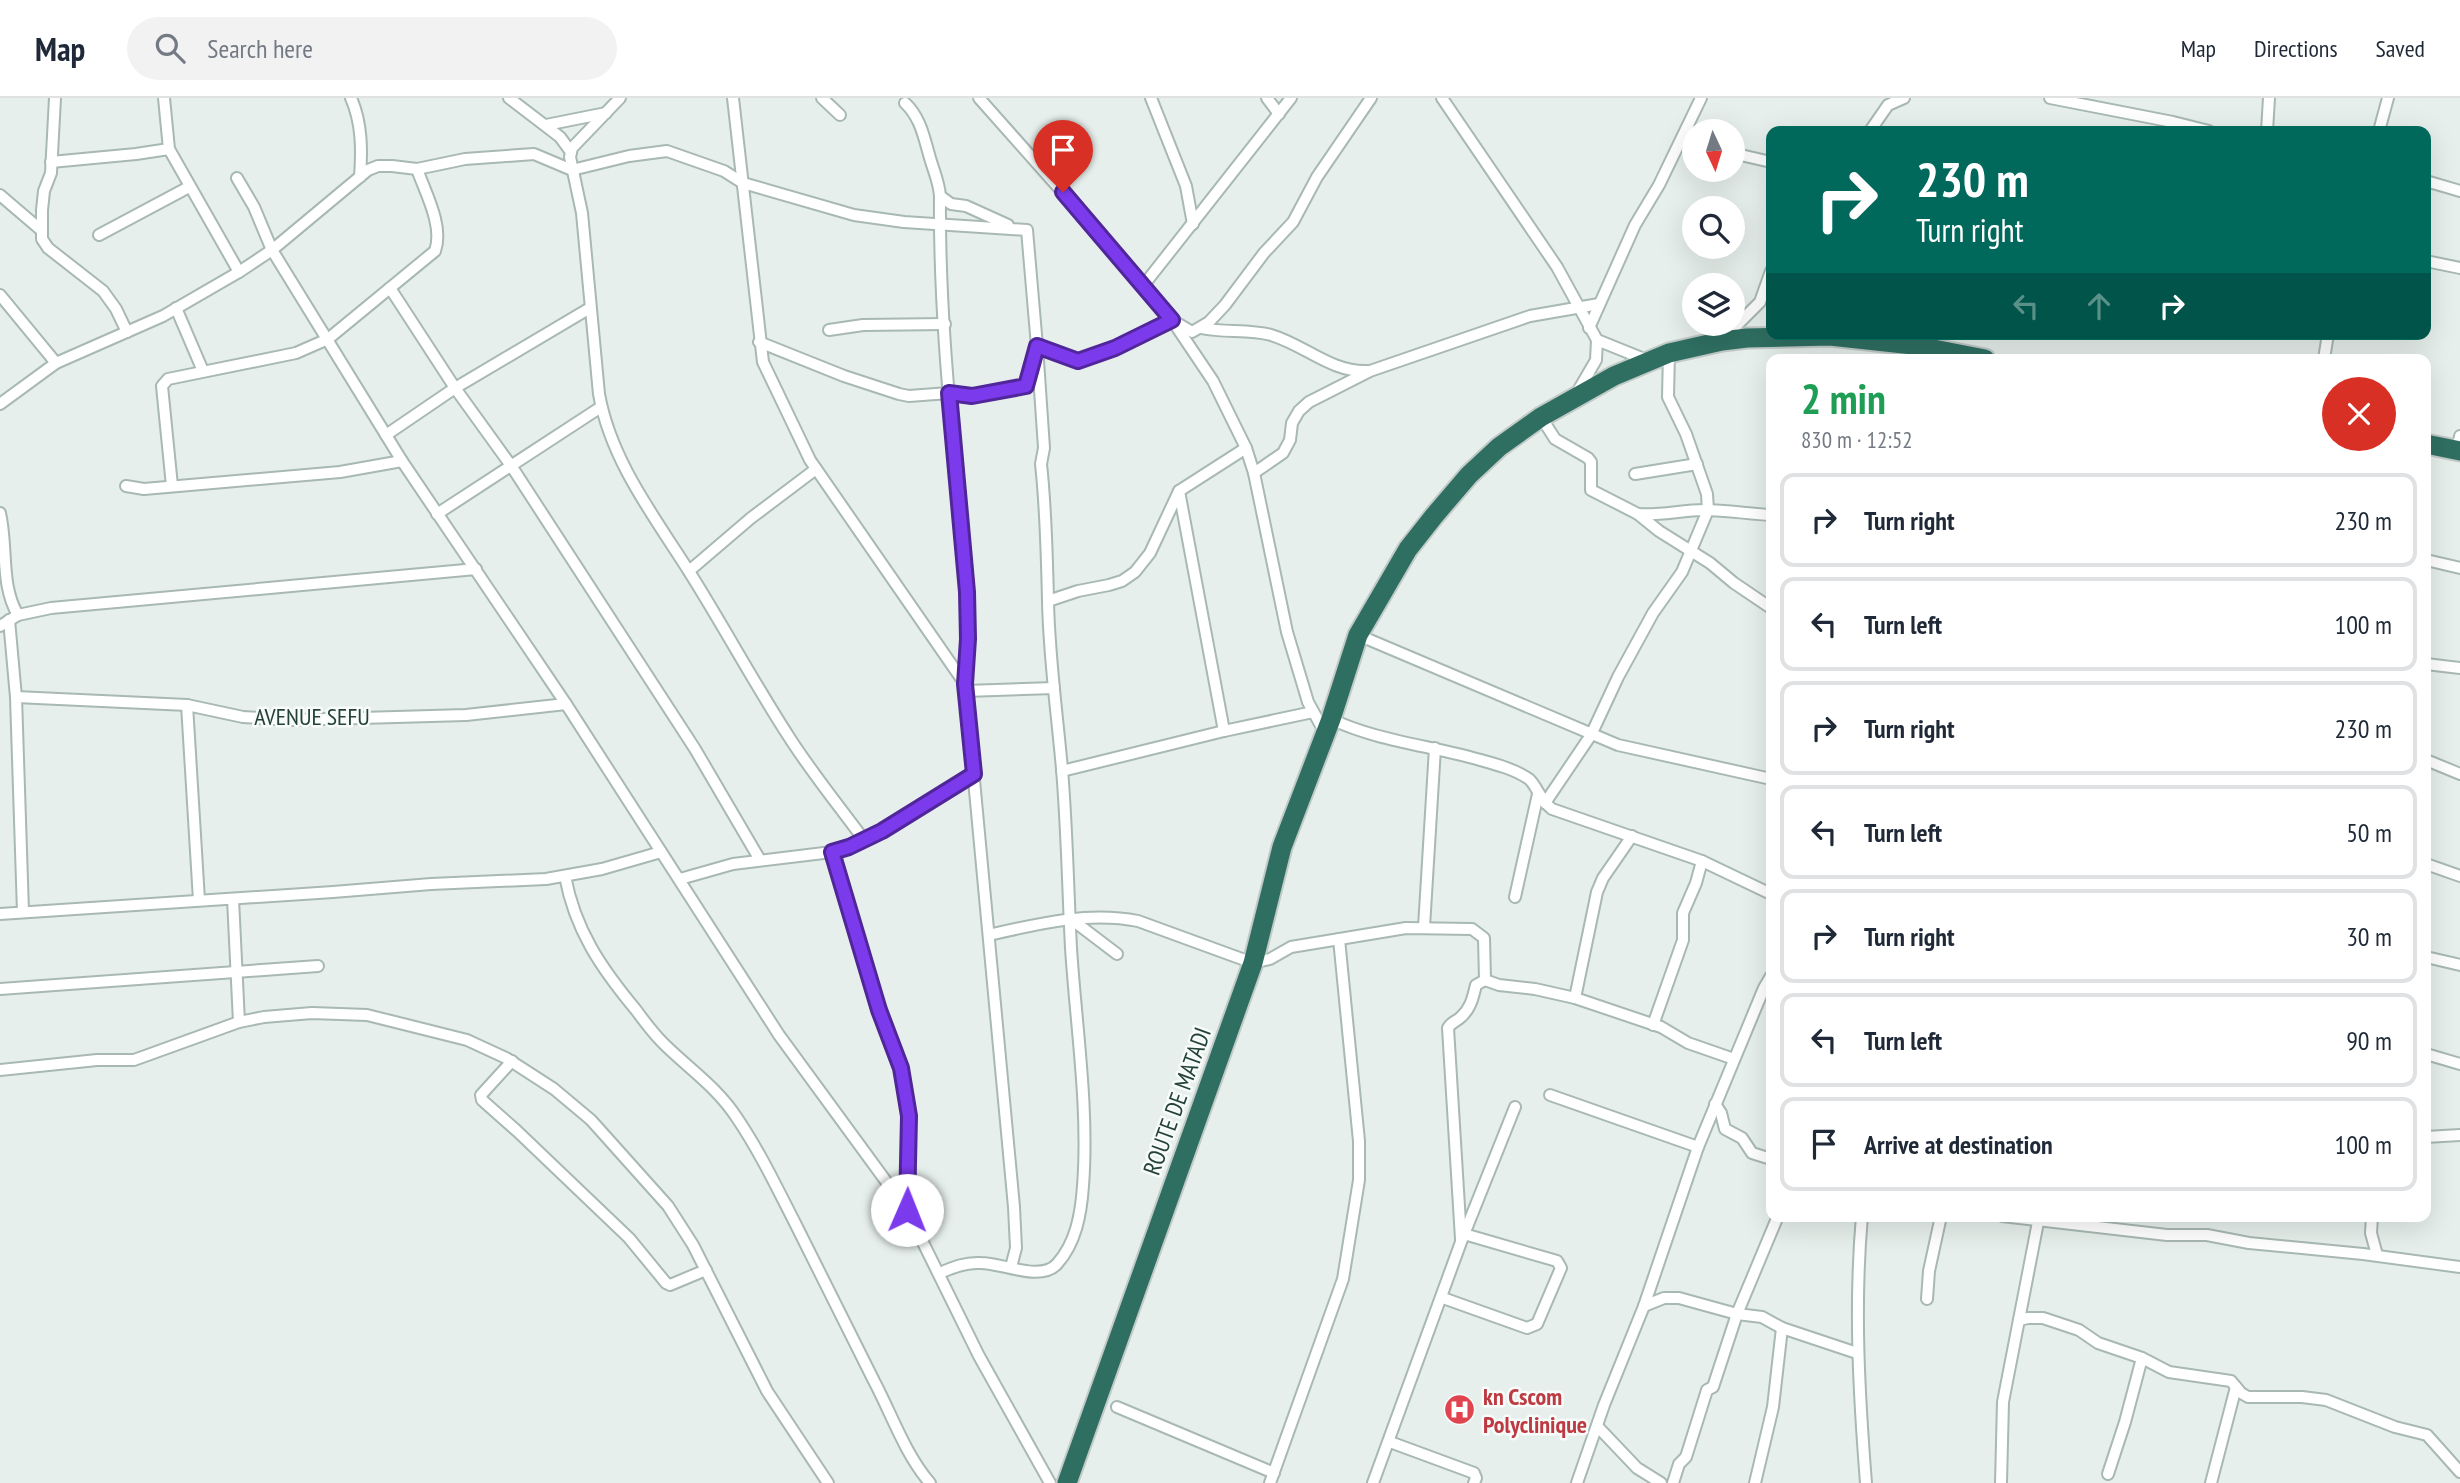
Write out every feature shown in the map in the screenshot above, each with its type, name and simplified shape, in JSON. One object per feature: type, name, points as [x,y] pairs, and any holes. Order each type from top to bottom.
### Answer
[{"type":"highway","name":"ROUTE DE MATADI","points":[[1067,1483],[1253,963],[1282,847],[1323,721],[1359,635],[1408,549],[1479,465],[1499,447],[1575,396],[1669,353],[1722,341],[1766,337]]},
{"type":"highway","name":"ROUTE DE MATADI","points":[[1867,340],[1959,354]]},
{"type":"highway","points":[[2431,444],[2459,446]]},
{"type":"street","points":[[55,98],[50,178],[42,200],[41,230],[44,243],[103,290],[127,332]]},
{"type":"street","points":[[164,98],[169,149],[239,272]]},
{"type":"street","points":[[351,98],[357,112],[360,132],[360,177]]},
{"type":"street","points":[[509,98],[560,137],[571,152],[572,170],[582,213],[601,407],[604,421],[623,465],[789,737],[864,840]]},
{"type":"street","points":[[571,152],[620,98]]},
{"type":"street","points":[[733,98],[763,362],[816,469],[965,687]]},
{"type":"street","points":[[822,98],[840,115]]},
{"type":"street","points":[[979,98],[1172,320],[1213,381],[1246,448],[1254,473],[1287,632],[1323,721]]},
{"type":"street","points":[[1151,98],[1186,186],[1193,224]]},
{"type":"street","points":[[1267,98],[1279,114]]},
{"type":"street","points":[[1143,286],[1291,98]]},
{"type":"street","points":[[1172,320],[1192,332],[1201,328],[1225,305],[1264,253],[1293,222],[1317,177],[1371,98]]},
{"type":"street","points":[[1442,98],[1557,267],[1597,340],[1649,361]]},
{"type":"street","points":[[1692,119],[1701,98]]},
{"type":"street","points":[[1873,126],[1888,105],[1904,98]]},
{"type":"street","points":[[2050,98],[2079,100],[2188,126]]},
{"type":"street","points":[[2267,126],[2269,98]]},
{"type":"street","points":[[2380,126],[2388,98]]},
{"type":"street","points":[[905,103],[914,111],[920,123],[939,180],[949,393],[967,592],[965,687],[1016,1230],[1016,1248],[1011,1267]]},
{"type":"street","points":[[546,125],[606,113]]},
{"type":"street","points":[[1589,328],[1635,225],[1682,140]]},
{"type":"street","points":[[51,162],[169,149]]},
{"type":"street","points":[[0,404],[56,363],[176,308],[239,272],[272,250],[377,166],[417,169],[465,159],[534,154],[572,170],[667,150],[724,171],[743,183],[854,215],[1027,230],[1044,448],[1041,464],[1049,567],[1048,601],[1071,919],[1083,1132],[1083,1184],[1079,1221],[1066,1250],[1052,1269],[1034,1272],[981,1262],[953,1267],[940,1273]]},
{"type":"street","points":[[1745,156],[1766,161]]},
{"type":"street","points":[[172,486],[162,386],[168,379],[296,352],[328,339],[435,251],[437,245],[434,218],[417,169]]},
{"type":"street","points":[[237,178],[254,207],[272,250],[402,461],[566,704],[779,1035],[907,1210],[979,1356],[1050,1483]]},
{"type":"street","points":[[2431,182],[2460,191]]},
{"type":"street","points":[[99,235],[189,187]]},
{"type":"street","points":[[0,195],[41,230]]},
{"type":"street","points":[[940,196],[951,204],[966,206],[1016,228]]},
{"type":"street","points":[[2431,262],[2460,268]]},
{"type":"street","points":[[1722,341],[1760,302],[1766,285]]},
{"type":"street","points":[[390,288],[512,467],[695,749],[760,860]]},
{"type":"street","points":[[0,295],[56,363]]},
{"type":"street","points":[[1254,473],[1283,453],[1290,440],[1292,423],[1299,411],[1309,402],[1370,371],[1530,316],[1599,304]]},
{"type":"street","points":[[176,308],[203,371]]},
{"type":"street","points":[[386,435],[455,387],[590,308]]},
{"type":"street","points":[[1037,346],[1078,361],[1115,348],[1172,320]]},
{"type":"street","points":[[829,330],[863,325],[945,324]]},
{"type":"street","points":[[1201,328],[1275,336],[1335,366],[1347,370],[1370,371]]},
{"type":"street","points":[[1575,396],[1596,360],[1597,340]]},
{"type":"street","points":[[759,342],[844,376],[909,396],[949,393],[972,396],[1026,386],[1037,346]]},
{"type":"street","points":[[763,362],[781,350]]},
{"type":"street","points":[[1515,897],[1541,798],[1591,735],[1653,613],[1682,572],[1708,510],[1707,494],[1697,464],[1686,433],[1668,397],[1669,353]]},
{"type":"street","points":[[438,514],[601,407]]},
{"type":"street","points":[[1541,417],[1555,439],[1591,462],[1591,490],[1638,514],[1766,605]]},
{"type":"street","points":[[1048,601],[1122,581],[1135,572],[1150,553],[1179,491],[1246,448]]},
{"type":"street","points":[[126,486],[144,489],[340,472],[402,461]]},
{"type":"street","points":[[1635,474],[1697,464]]},
{"type":"street","points":[[688,571],[751,518],[816,469]]},
{"type":"street","points":[[1179,491],[1224,731]]},
{"type":"street","points":[[1638,514],[1708,510],[1766,515]]},
{"type":"street","points":[[0,513],[4,544],[2,572],[12,605],[9,620],[16,697],[23,912]]},
{"type":"street","points":[[2431,561],[2460,568]]},
{"type":"street","points":[[9,620],[51,608],[95,603],[476,569]]},
{"type":"street","points":[[1359,635],[1618,745],[1766,778]]},
{"type":"street","points":[[2431,665],[2460,668]]},
{"type":"street","points":[[965,687],[1054,688]]},
{"type":"street","name":"AVENUE SEFU","points":[[16,697],[187,705],[243,717],[291,720],[466,715],[566,704]]},
{"type":"street","points":[[187,705],[199,900]]},
{"type":"street","points":[[1062,771],[1224,731],[1323,721],[1435,748],[1511,770],[1531,780],[1541,798],[1552,808],[1702,861],[1766,892]]},
{"type":"street","points":[[1424,927],[1435,748]]},
{"type":"street","points":[[2431,762],[2460,774]]},
{"type":"street","points":[[680,879],[733,864],[832,852],[864,840],[974,774]]},
{"type":"street","points":[[1575,998],[1597,892],[1603,878],[1632,836]]},
{"type":"street","points":[[0,914],[565,876],[602,869],[661,852]]},
{"type":"street","points":[[832,852],[879,1010],[901,1068],[909,1116],[907,1210]]},
{"type":"street","points":[[1653,1025],[1683,940],[1683,913],[1702,861]]},
{"type":"street","points":[[2431,866],[2460,876]]},
{"type":"street","points":[[565,876],[577,918],[608,978],[663,1043],[726,1102],[753,1141],[833,1295],[851,1339],[898,1431],[930,1483]]},
{"type":"street","points":[[233,899],[239,1022]]},
{"type":"street","points":[[989,936],[1071,919],[1125,918],[1253,963],[1270,959],[1291,947],[1375,932],[1424,927],[1472,929],[1481,934],[1485,942],[1485,979]]},
{"type":"street","points":[[1071,919],[1116,954]]},
{"type":"street","points":[[1116,1407],[1272,1478],[1343,1279],[1359,1180],[1359,1141],[1339,939]]},
{"type":"street","points":[[2431,958],[2460,965]]},
{"type":"street","points":[[0,989],[318,965]]},
{"type":"street","points":[[1485,979],[1499,985],[1535,989],[1575,998],[1667,1030],[1696,1047],[1734,1059]]},
{"type":"street","points":[[1463,1238],[1448,1028],[1449,1024],[1463,1015],[1470,1006],[1476,985],[1485,979]]},
{"type":"street","points":[[1577,1483],[1604,1405],[1644,1306],[1698,1147],[1766,987]]},
{"type":"street","points":[[0,1070],[97,1060],[134,1060],[239,1022],[312,1013],[367,1015],[467,1040],[512,1061],[568,1100],[591,1120],[668,1206],[706,1270],[767,1391],[828,1483]]},
{"type":"street","points":[[2431,1055],[2460,1064]]},
{"type":"street","points":[[512,1061],[481,1095],[482,1101],[629,1238],[666,1283],[670,1285],[706,1270]]},
{"type":"street","points":[[1550,1095],[1698,1147]]},
{"type":"street","points":[[1715,1104],[1721,1113],[1725,1129],[1742,1138],[1752,1153],[1766,1157]]},
{"type":"street","points":[[1373,1483],[1463,1238],[1515,1107]]},
{"type":"street","points":[[2431,1138],[2460,1135]]},
{"type":"street","points":[[1673,1483],[1679,1464],[1686,1457],[1707,1391],[1713,1387],[1737,1314],[1775,1222]]},
{"type":"street","points":[[1861,1222],[1857,1275],[1857,1353],[1866,1483]]},
{"type":"street","points":[[1927,1299],[1929,1271],[1940,1222]]},
{"type":"street","points":[[2001,1483],[2003,1402],[2038,1222],[2166,1236],[2207,1235],[2249,1243],[2377,1255],[2460,1267]]},
{"type":"street","points":[[2372,1222],[2371,1233],[2377,1255]]},
{"type":"street","points":[[1443,1298],[1527,1328],[1537,1324],[1561,1268],[1557,1261],[1463,1238]]},
{"type":"street","points":[[1644,1306],[1653,1300],[1670,1297],[1737,1314],[1762,1317],[1782,1328],[1857,1353]]},
{"type":"street","points":[[2019,1320],[2043,1318],[2079,1330],[2108,1347],[2142,1358],[2169,1372],[2231,1381],[2248,1397],[2326,1400],[2427,1436],[2460,1472]]},
{"type":"street","points":[[1755,1483],[1773,1407],[1782,1328]]},
{"type":"street","points":[[2108,1474],[2142,1358]]},
{"type":"street","points":[[2211,1483],[2236,1387]]},
{"type":"street","points":[[1598,1427],[1637,1468],[1661,1483]]},
{"type":"street","points":[[1390,1442],[1474,1473],[1474,1483]]},
{"type":"place","name":"kn Cscom Polyclinique","points":[[1460,1410]]},
{"type":"route","points":[[907,1210],[909,1116],[901,1068],[879,1010],[832,852],[882,831],[974,774],[965,684],[968,661],[967,592],[949,393],[972,396],[1026,386],[1037,346],[1078,361],[1115,348],[1172,320],[1063,192]]}]
